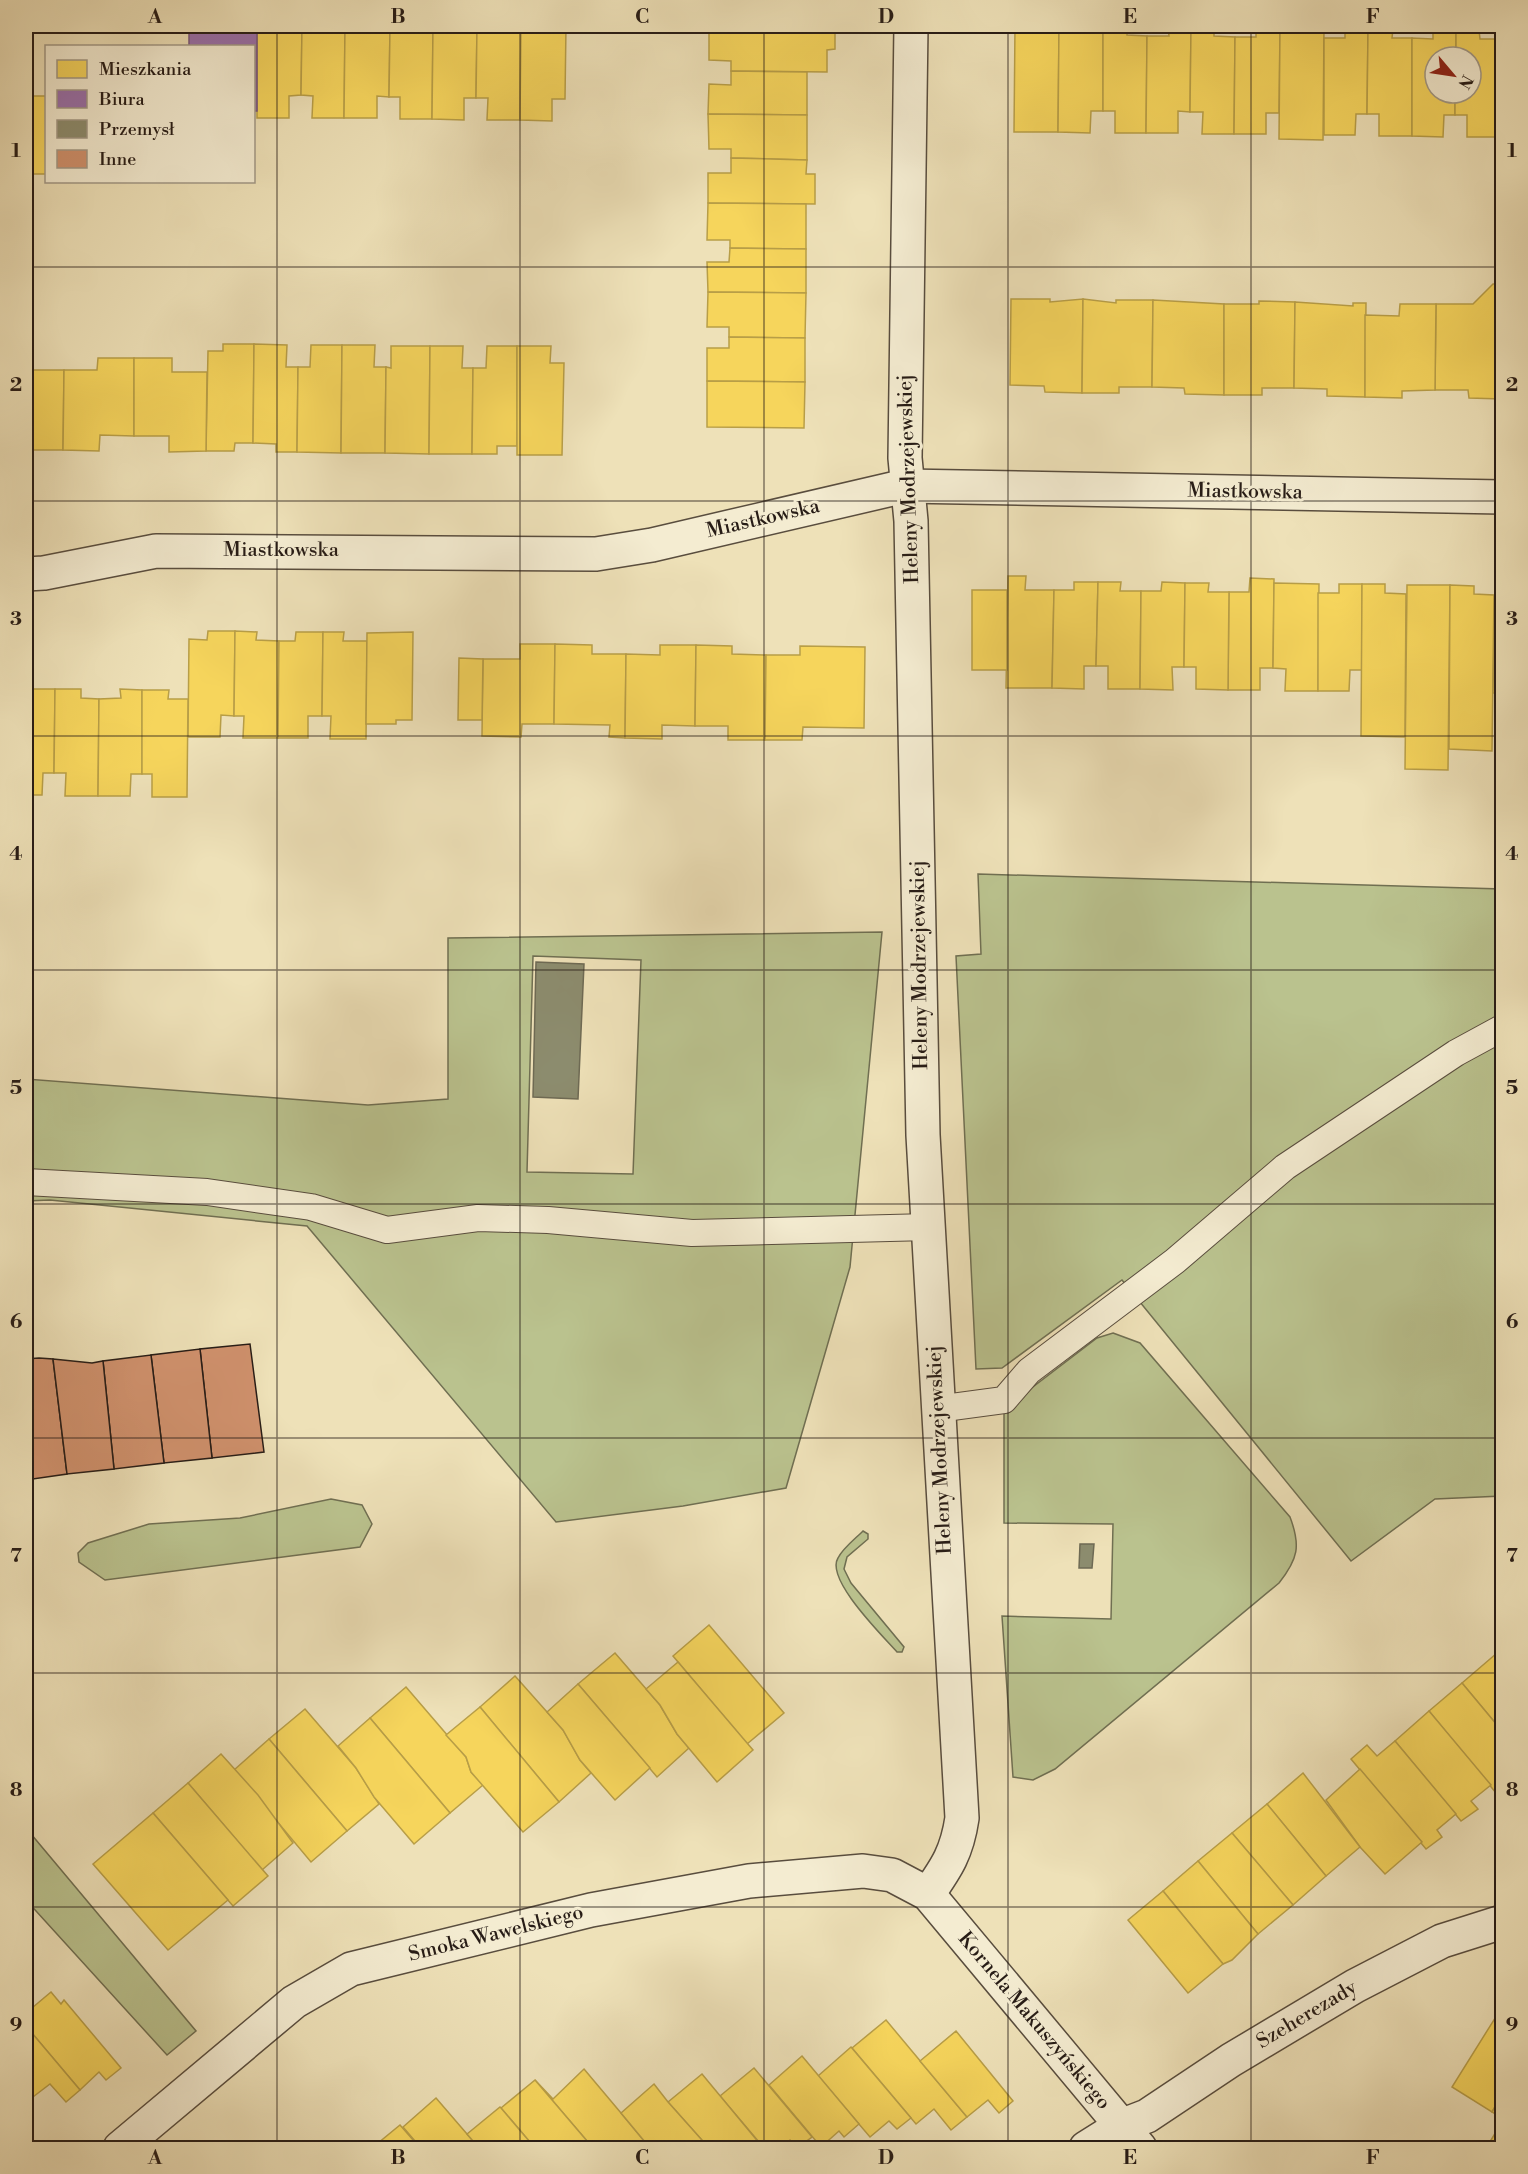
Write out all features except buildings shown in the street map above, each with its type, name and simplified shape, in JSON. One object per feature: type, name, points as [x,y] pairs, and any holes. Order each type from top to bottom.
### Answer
[{"type":"street","name":"Heleny Modrzejewskiej","points":[[911,26],[905,486],[910,521],[923,1135],[962,1818],[958,1841],[950,1863],[928,1894]]},
{"type":"street","name":"Miastkowska","points":[[26,574],[44,573],[156,551],[596,554],[652,545],[905,486],[1503,497]]},
{"type":"street","name":"Smoka Wawelskiego","points":[[120,2148],[294,2002],[351,1969],[591,1910],[749,1881],[863,1872],[892,1875],[928,1894]]},
{"type":"street","name":"Kornela Makuszyńskiego","points":[[928,1894],[1131,2137]]},
{"type":"street","name":"Szeherezady","points":[[1086,2148],[1131,2137],[1147,2116],[1231,2060],[1355,1986],[1442,1941],[1503,1922]]},
{"type":"lane","points":[[937,1409],[1004,1400],[1029,1371],[1175,1261],[1285,1167],[1456,1053],[1503,1028]]},
{"type":"lane","points":[[26,1182],[207,1192],[311,1208],[387,1230],[478,1218],[549,1220],[692,1233],[929,1227]]},
{"type":"green space","points":[[978,874],[1502,889],[1502,1496],[1435,1499],[1351,1561],[1122,1280],[1002,1368],[976,1369],[956,956],[981,954]]},
{"type":"green space","points":[[882,932],[850,1267],[786,1488],[683,1506],[556,1522],[307,1226],[50,1200],[26,1201],[26,1079],[368,1105],[448,1099],[448,938]],"holes":[[[533,956],[641,960],[633,1174],[527,1172]]]},
{"type":"green space","points":[[1113,1333],[1140,1343],[1290,1517],[1296,1536],[1296,1552],[1290,1567],[1279,1583],[1055,1769],[1033,1780],[1013,1777],[1002,1616],[1111,1619],[1113,1524],[1004,1523],[1004,1409],[1097,1338]]},
{"type":"green space","points":[[331,1499],[362,1505],[372,1524],[360,1547],[105,1580],[79,1562],[78,1553],[88,1543],[149,1524],[240,1518]]},
{"type":"green space","points":[[863,1531],[868,1534],[868,1539],[847,1557],[844,1569],[851,1583],[904,1647],[902,1652],[897,1652],[857,1606],[840,1579],[836,1567],[838,1558],[846,1547]]},
{"type":"green space","points":[[26,1828],[196,2031],[167,2055],[26,1900]]}]
